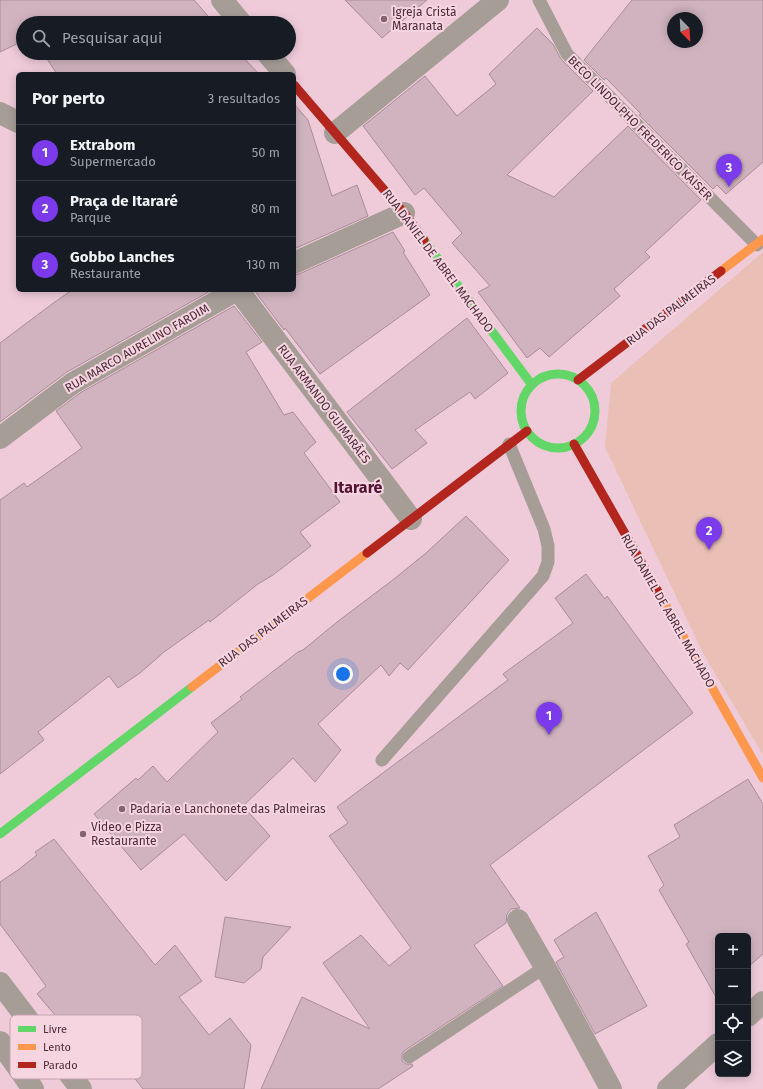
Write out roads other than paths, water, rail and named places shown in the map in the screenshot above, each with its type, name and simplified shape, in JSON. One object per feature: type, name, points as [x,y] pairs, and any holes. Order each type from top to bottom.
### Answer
[{"type":"street","points":[[222,0],[235,16]]},
{"type":"street","points":[[335,133],[498,0]]},
{"type":"street","points":[[273,60],[283,72]]},
{"type":"street","name":"RUA DANIEL DE ABREL MACHADO","points":[[296,87],[404,212],[532,385]]},
{"type":"street","points":[[0,113],[16,121]]},
{"type":"street","points":[[296,263],[404,212]]},
{"type":"street","name":"RUA DAS PALMEIRAS","points":[[578,380],[760,242]]},
{"type":"street","name":"RUA MARCO AURELINO FARDIM","points":[[0,438],[72,383],[233,292]]},
{"type":"street","name":"RUA ARMANDO GUIMARÃES","points":[[239,292],[411,519]]},
{"type":"street","points":[[554,375],[567,375],[578,380],[588,390],[594,403],[592,424],[585,436],[574,444],[556,448],[535,440],[527,431],[522,420],[521,407],[522,401],[532,385],[542,378],[554,375]]},
{"type":"street","name":"RUA DAS PALMEIRAS","points":[[0,834],[527,431]]},
{"type":"street","name":"RUA DANIEL DE ABREL MACHADO","points":[[574,444],[763,778]]},
{"type":"street","points":[[518,920],[611,1089]]},
{"type":"street","points":[[0,983],[24,1015]]},
{"type":"street","points":[[751,1013],[763,1002]]},
{"type":"street","points":[[0,1042],[10,1056]]},
{"type":"street","points":[[668,1089],[715,1047]]},
{"type":"street","points":[[26,1079],[33,1089]]},
{"type":"street","points":[[73,1079],[81,1089]]},
{"type":"lane","name":"BECO LINDOLPHO FREDERICO KAISER","points":[[539,0],[566,54],[760,242]]},
{"type":"lane","points":[[382,760],[543,576],[546,569],[548,562],[548,546],[544,529],[509,444]]},
{"type":"lane","points":[[409,1057],[545,967]]},
{"type":"place","name":"Igreja Cristã Maranata","points":[[384,19]]},
{"type":"place","name":"Gobbo Lanches","points":[[729,187]]},
{"type":"place","name":"Praça de Itararé","points":[[709,550]]},
{"type":"place","name":"Extrabom","points":[[549,735]]},
{"type":"place","name":"Padaria e Lanchonete das Palmeiras","points":[[122,809]]},
{"type":"place","name":"Video e Pizza Restaurante","points":[[83,834]]},
{"type":"district","name":"Itararé","points":[[358,487]]}]
